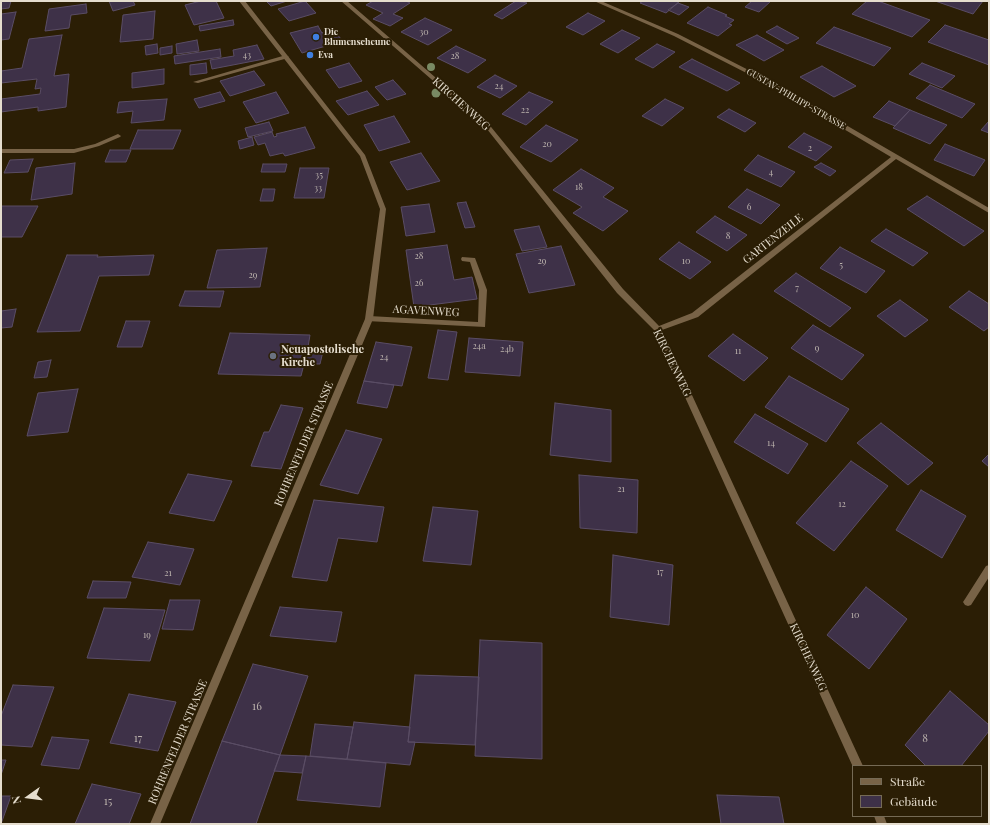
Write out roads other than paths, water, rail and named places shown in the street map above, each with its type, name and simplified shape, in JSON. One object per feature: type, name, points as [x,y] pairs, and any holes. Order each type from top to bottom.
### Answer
[{"type":"street","name":"ROHRENFELDER STRASSE","points":[[155,824],[369,319],[383,209],[362,156],[242,1]]},
{"type":"street","name":"KIRCHENWEG","points":[[344,1],[485,123],[620,291],[658,329],[858,765]]},
{"type":"street","name":"GUSTAV-PHILIPP-STRASSE","points":[[597,1],[708,50],[768,82],[989,211]]},
{"type":"street","points":[[196,82],[286,57]]},
{"type":"street","points":[[1,152],[74,151],[97,145],[118,136]]},
{"type":"street","name":"GARTENZEILE","points":[[658,329],[695,315],[895,156]]},
{"type":"street","name":"AGAVENWEG","points":[[369,319],[482,325],[482,290],[473,260],[464,260]]},
{"type":"street","points":[[968,602],[989,569]]},
{"type":"place","name":"Die Blumenscheune","points":[[316,37]]},
{"type":"place","name":"Eva","points":[[310,55]]},
{"type":"place","name":"Neuapostolische Kirche","points":[[273,356]]}]
